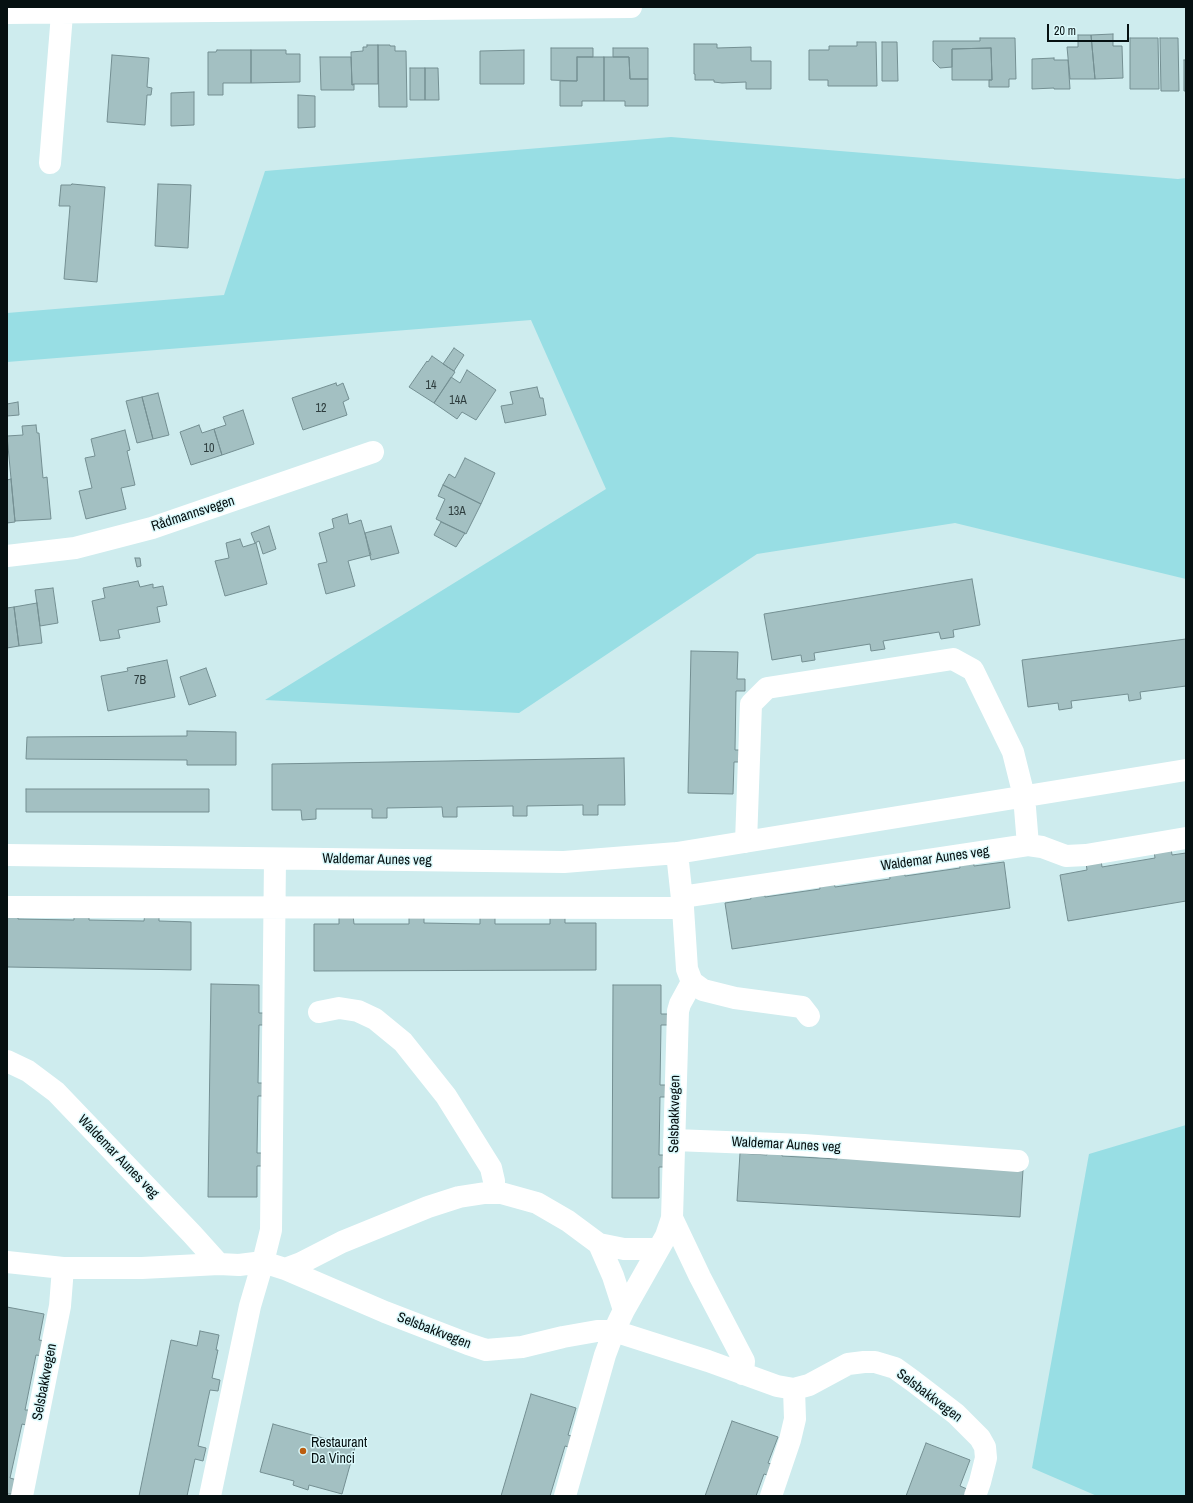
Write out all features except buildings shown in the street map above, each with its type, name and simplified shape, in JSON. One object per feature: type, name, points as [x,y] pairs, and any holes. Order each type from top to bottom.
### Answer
[{"type":"street","points":[[7,13],[62,14],[631,7]]},
{"type":"street","points":[[50,163],[62,14]]},
{"type":"street","name":"Rådmannsvegen","points":[[7,556],[75,548],[152,528],[373,452]]},
{"type":"street","points":[[746,842],[751,704],[767,688],[953,659],[973,670],[1013,752],[1024,796],[1028,845]]},
{"type":"street","name":"Waldemar Aunes veg","points":[[7,855],[564,862],[677,853],[1186,770]]},
{"type":"street","name":"Waldemar Aunes veg","points":[[7,907],[274,908],[683,902],[1028,845],[1042,847],[1066,856],[1086,855],[1186,838]]},
{"type":"street","points":[[677,853],[683,902],[687,969],[692,982],[703,990],[735,998],[802,1007],[809,1016]]},
{"type":"street","points":[[210,1496],[250,1306],[271,1230],[275,858]]},
{"type":"street","name":"Selsbakkvegen","points":[[565,1496],[605,1355],[614,1331],[624,1310],[666,1236],[672,1218],[678,1011],[680,1004],[692,982]]},
{"type":"street","points":[[319,1012],[339,1008],[358,1011],[375,1018],[403,1042],[446,1096],[491,1168],[494,1181],[494,1193]]},
{"type":"street","name":"Waldemar Aunes veg","points":[[7,1061],[28,1071],[56,1092],[219,1264]]},
{"type":"street","name":"Waldemar Aunes veg","points":[[674,1140],[804,1145],[1018,1161]]},
{"type":"street","points":[[285,1269],[301,1263],[342,1242],[428,1208],[459,1197],[494,1193],[514,1196],[537,1203],[568,1221],[599,1244],[624,1249],[658,1249]]},
{"type":"street","points":[[672,1218],[744,1361],[743,1374]]},
{"type":"street","points":[[599,1244],[613,1276],[624,1310]]},
{"type":"street","name":"Selsbakkvegen","points":[[7,1262],[63,1268],[142,1268],[219,1264],[239,1265],[263,1262],[285,1269],[385,1312],[486,1350],[522,1347],[563,1336],[598,1331],[614,1331],[708,1361],[777,1386],[794,1389],[809,1385],[848,1364],[875,1362],[895,1368],[956,1414],[980,1438],[985,1447],[986,1458],[975,1496]]},
{"type":"street","name":"Selsbakkvegen","points":[[22,1496],[60,1306],[63,1268]]},
{"type":"street","points":[[771,1496],[790,1440],[795,1419],[794,1389]]},
{"type":"shaded area","points":[[671,137],[1178,179],[1186,178],[1186,579],[955,523],[757,554],[519,713],[265,700],[606,489],[531,320],[7,362],[7,313],[224,295],[265,171]]},
{"type":"shaded area","points":[[1186,1125],[1186,1496],[1097,1496],[1032,1468],[1089,1154]]},
{"type":"place","name":"Restaurant Da Vinci","points":[[303,1451]]}]
